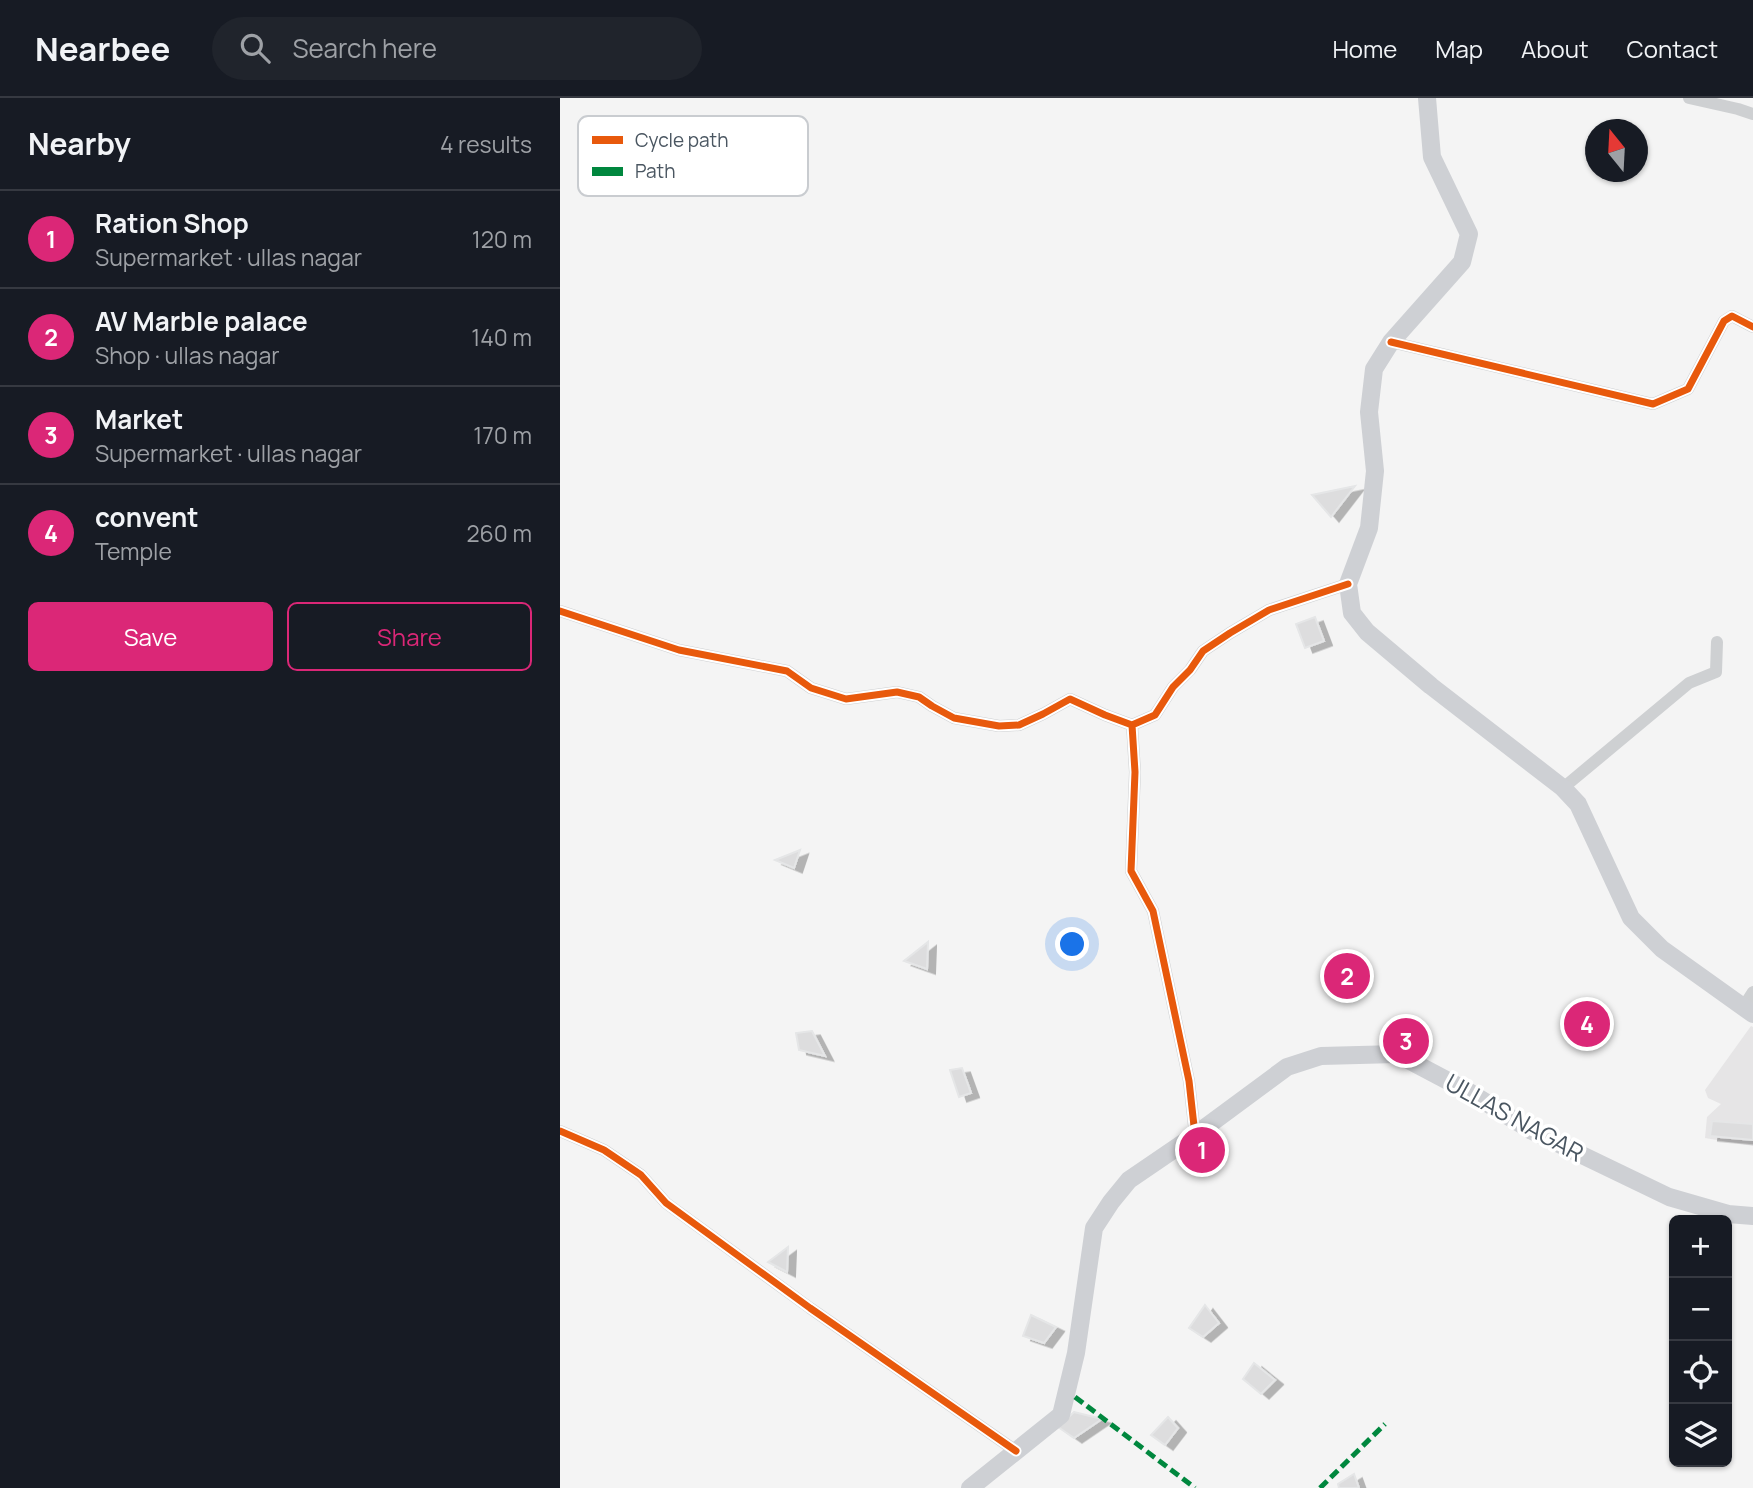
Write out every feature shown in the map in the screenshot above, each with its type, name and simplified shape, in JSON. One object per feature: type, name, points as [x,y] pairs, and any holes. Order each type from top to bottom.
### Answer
[{"type":"main road","points":[[1427,98],[1432,157],[1469,234],[1462,262],[1391,342],[1374,369],[1370,412],[1375,471],[1369,528],[1348,584],[1352,613],[1367,632],[1431,686],[1563,788],[1578,804],[1631,918],[1662,948],[1750,1004]]},
{"type":"main road","name":"ULLAS NAGAR","points":[[970,1488],[1061,1415],[1076,1353],[1094,1228],[1111,1202],[1129,1180],[1287,1068],[1321,1056],[1397,1054],[1469,1091],[1532,1131],[1669,1197],[1728,1214],[1753,1216]]},
{"type":"street","points":[[1689,98],[1738,108],[1753,114]]},
{"type":"street","points":[[1391,342],[1653,404],[1688,389],[1724,321],[1732,316],[1753,327]]},
{"type":"street","points":[[560,611],[679,650],[787,671],[811,688],[846,699],[897,692],[919,697],[954,718],[999,726],[1019,725],[1070,699],[1132,725],[1155,715],[1172,687],[1190,670],[1203,651],[1230,633],[1269,610],[1348,584]]},
{"type":"street","points":[[1563,788],[1689,683],[1716,672],[1717,642]]},
{"type":"street","points":[[1132,725],[1135,772],[1131,871],[1153,911],[1189,1081],[1195,1135]]},
{"type":"street","points":[[560,1132],[604,1150],[641,1175],[666,1203],[810,1308],[1016,1451]]},
{"type":"shaded area","points":[[1751,1026],[1753,1146],[1705,1138],[1707,1117],[1721,1104],[1708,1098],[1705,1090]]},
{"type":"building","points":[[1355,486],[1331,517],[1312,495]]},
{"type":"building","points":[[1315,617],[1324,641],[1305,648],[1296,624]]},
{"type":"building","points":[[800,850],[794,868],[775,860]]},
{"type":"building","points":[[928,942],[927,969],[904,961]]},
{"type":"building","points":[[812,1031],[825,1056],[799,1050],[796,1033]]},
{"type":"building","points":[[962,1068],[971,1093],[959,1097],[950,1070]]},
{"type":"building","points":[[1712,1121],[1753,1124],[1753,1140],[1710,1136]]},
{"type":"building","points":[[1204,1140],[1213,1150],[1200,1160],[1192,1150]]},
{"type":"building","points":[[788,1247],[787,1272],[768,1262]]},
{"type":"building","points":[[1205,1305],[1219,1323],[1203,1337],[1189,1328]]},
{"type":"building","points":[[1031,1315],[1056,1327],[1044,1343],[1023,1336]]},
{"type":"building","points":[[1254,1363],[1275,1380],[1261,1394],[1243,1379]]},
{"type":"building","points":[[1074,1412],[1102,1419],[1074,1438],[1058,1427]]},
{"type":"building","points":[[1168,1417],[1178,1428],[1165,1445],[1151,1435]]},
{"type":"building","points":[[1354,1474],[1359,1488],[1339,1488],[1338,1484]]},
{"type":"marked path","points":[[1075,1397],[1195,1488]]},
{"type":"marked path","points":[[1320,1488],[1385,1424]]},
{"type":"cycle path","points":[[1391,342],[1653,404],[1688,389],[1724,321],[1732,316],[1753,327]]},
{"type":"cycle path","points":[[560,611],[679,650],[787,671],[811,688],[846,699],[897,692],[919,697],[954,718],[999,726],[1019,725],[1070,699],[1132,725],[1155,715],[1173,687],[1190,670],[1203,651],[1230,633],[1269,610],[1348,584]]},
{"type":"cycle path","points":[[1132,725],[1135,772],[1131,871],[1153,911],[1189,1081],[1195,1135]]},
{"type":"cycle path","points":[[560,1131],[604,1150],[641,1175],[666,1203],[810,1308],[1016,1451]]},
{"type":"place","name":"AV Marble palace","points":[[1347,976]]},
{"type":"place","name":"convent","points":[[1587,1024]]},
{"type":"place","name":"Market","points":[[1406,1041]]},
{"type":"place","name":"Ration Shop","points":[[1202,1150]]}]
